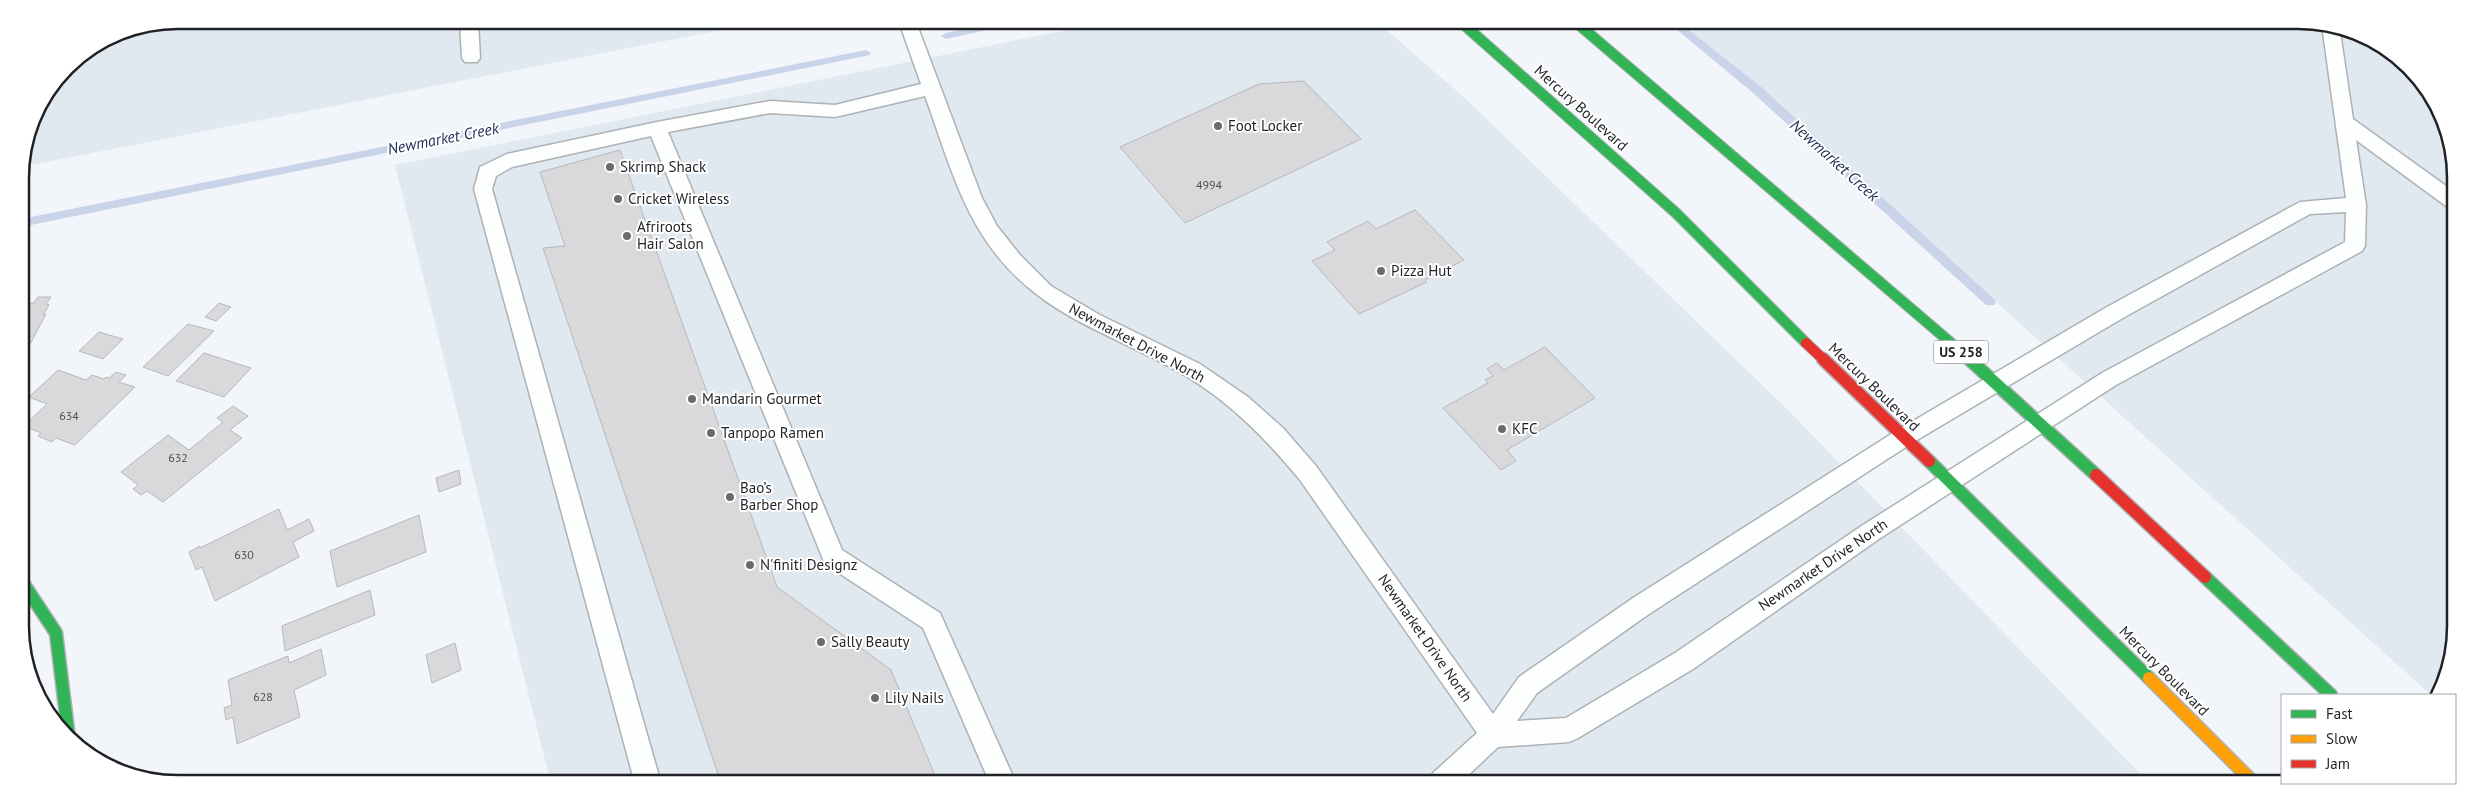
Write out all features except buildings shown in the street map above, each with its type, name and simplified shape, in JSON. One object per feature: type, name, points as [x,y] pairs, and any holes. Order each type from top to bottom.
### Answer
[{"type":"main road","name":"Mercury Boulevard","points":[[1469,29],[1676,213],[1950,480],[2246,775]]},
{"type":"main road","name":"US 258","points":[[1584,29],[1730,152],[1995,381],[2330,694]]},
{"type":"main road","points":[[29,591],[56,634],[67,726]]},
{"type":"lane","points":[[469,29],[471,58]]},
{"type":"lane","name":"Newmarket Drive North","points":[[909,29],[972,198],[990,231],[1013,260],[1044,290],[1090,320],[1193,370],[1240,403],[1275,434],[1308,474],[1493,735],[1569,730],[1684,661],[1950,480],[2109,379],[2355,246],[2356,205]]},
{"type":"lane","points":[[1450,775],[1493,735],[1528,685],[1641,606],[1904,437],[1995,381],[2114,313],[2307,207],[2356,205],[2331,33]]},
{"type":"lane","points":[[646,775],[483,188],[487,172],[507,161],[657,128],[770,107],[835,112],[932,88]]},
{"type":"lane","points":[[2343,121],[2447,197]]},
{"type":"lane","points":[[657,128],[833,557],[932,621],[999,775]]},
{"type":"shaded area","points":[[1072,29],[1385,29],[1466,99],[1791,413],[2141,775],[549,775],[395,165]]},
{"type":"shaded area","points":[[1686,29],[2317,30],[2355,40],[2373,49],[2404,72],[2427,103],[2436,121],[2446,159],[2447,178],[2447,626],[2442,665],[2430,694],[2430,694],[1954,264]]},
{"type":"shaded area","points":[[159,30],[721,30],[29,165],[34,139],[40,121],[49,103],[66,80],[95,54],[112,44],[139,34]]},
{"type":"waterway","points":[[946,36],[978,29]]},
{"type":"waterway","name":"Newmarket Creek","points":[[1681,29],[1756,89],[1990,302]]},
{"type":"waterway","name":"Newmarket Creek","points":[[29,221],[866,53]]},
{"type":"traffic: fast","points":[[1469,29],[1676,213],[1806,343]]},
{"type":"traffic: fast","points":[[1584,29],[1995,381],[2096,475]]},
{"type":"traffic: fast","points":[[1929,461],[2149,678]]},
{"type":"traffic: fast","points":[[2205,577],[2330,694]]},
{"type":"traffic: fast","points":[[29,592],[56,633],[67,726]]},
{"type":"traffic: slow","points":[[2149,678],[2246,775]]},
{"type":"traffic: jam","points":[[1806,343],[1929,461]]},
{"type":"traffic: jam","points":[[2096,475],[2205,577]]},
{"type":"place","name":"Foot Locker","points":[[1218,126]]},
{"type":"place","name":"Skrimp Shack","points":[[610,167]]},
{"type":"place","name":"Cricket Wireless","points":[[618,199]]},
{"type":"place","name":"Afriroots Hair Salon","points":[[627,236]]},
{"type":"place","name":"Pizza Hut","points":[[1381,271]]},
{"type":"place","name":"Mandarin Gourmet","points":[[692,399]]},
{"type":"place","name":"KFC","points":[[1502,429]]},
{"type":"place","name":"Tanpopo Ramen","points":[[711,433]]},
{"type":"place","name":"Bao’s Barber Shop","points":[[730,497]]},
{"type":"place","name":"N'finiti Designz","points":[[750,565]]},
{"type":"place","name":"Sally Beauty","points":[[821,642]]},
{"type":"place","name":"Lily Nails","points":[[875,698]]}]
